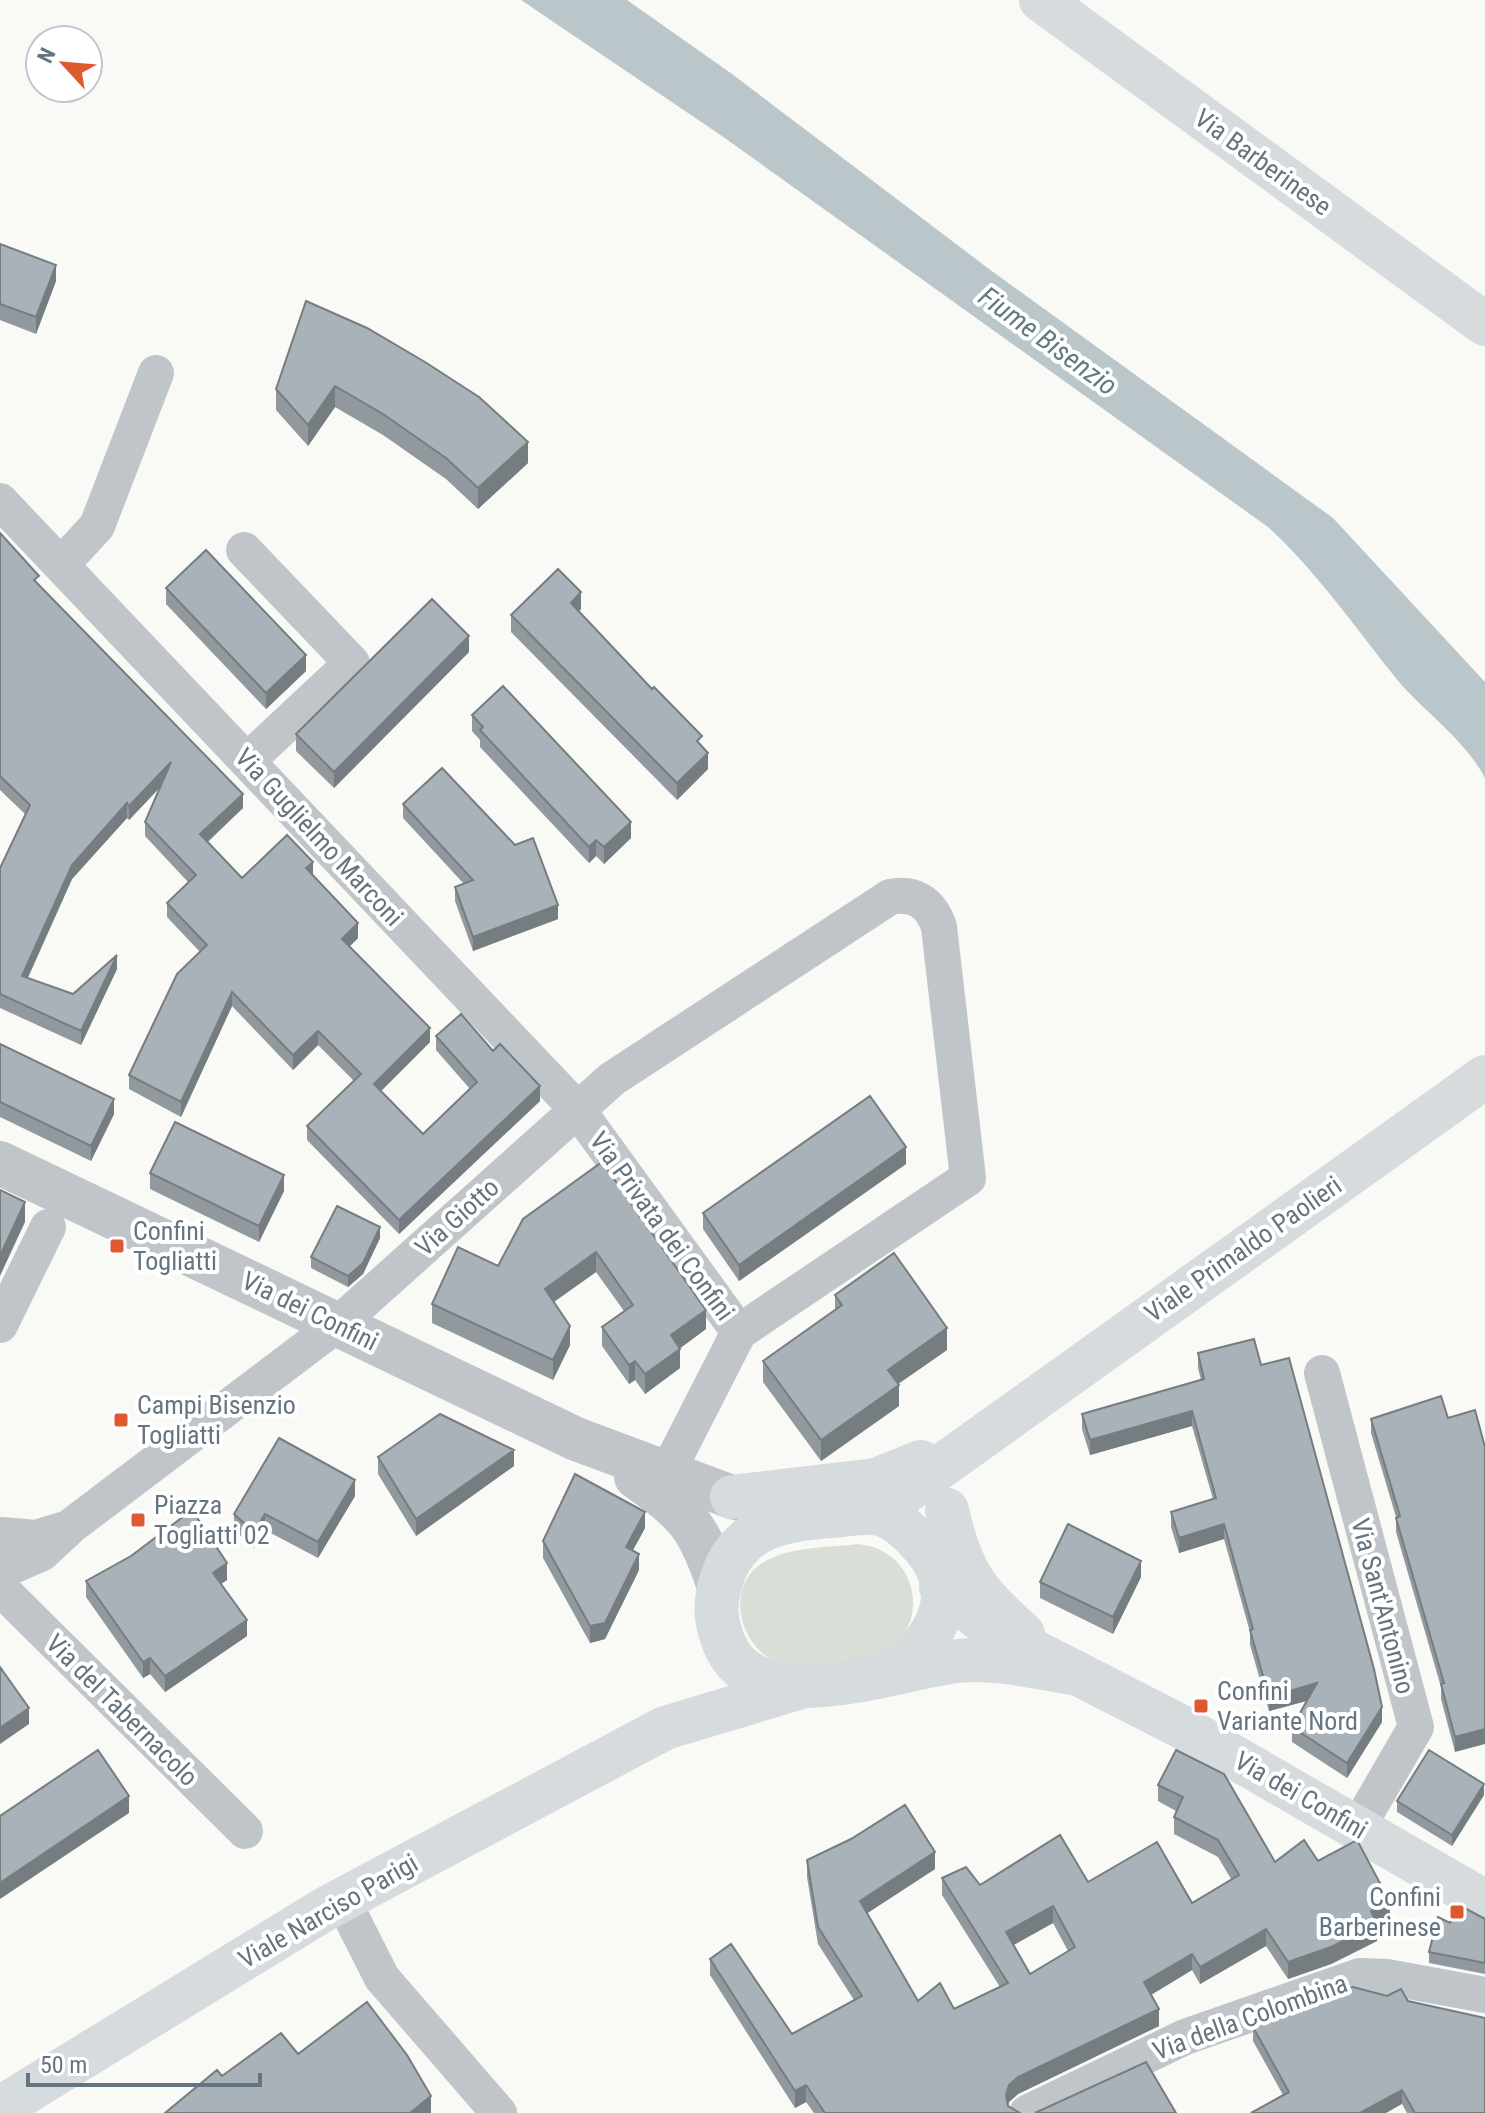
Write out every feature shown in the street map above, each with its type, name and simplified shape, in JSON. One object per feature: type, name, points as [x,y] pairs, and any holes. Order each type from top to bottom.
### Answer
[{"type":"main road","name":"Via Barberinese","points":[[1041,0],[1485,324]]},
{"type":"main road","name":"Viale Primaldo Paolieri","points":[[876,1513],[1471,1086]]},
{"type":"main road","name":"Viale Primaldo Paolieri","points":[[940,1577],[947,1510],[963,1470],[1001,1421]]},
{"type":"main road","points":[[732,1497],[876,1480],[935,1457],[1001,1421]]},
{"type":"main road","points":[[947,1510],[957,1554],[976,1586],[1003,1617],[1060,1664]]},
{"type":"main road","name":"Via dei Confini","points":[[1060,1664],[980,1660],[798,1688],[779,1686],[747,1673],[726,1650],[718,1607],[732,1553],[744,1539],[773,1524],[806,1517],[876,1513],[907,1529],[940,1577],[994,1631],[1060,1664],[1182,1727],[1485,1902]]},
{"type":"main road","points":[[892,1673],[930,1641],[942,1610],[940,1577]]},
{"type":"main road","name":"Viale Narciso Parigi","points":[[665,1728],[696,1697],[708,1677],[718,1607]]},
{"type":"main road","name":"Viale Narciso Parigi","points":[[0,2108],[342,1899],[665,1728],[798,1688]]},
{"type":"street","points":[[61,565],[97,526],[156,373]]},
{"type":"street","name":"Via Guglielmo Marconi","points":[[0,501],[577,1109]]},
{"type":"street","points":[[244,550],[352,663],[247,761]]},
{"type":"street","name":"Via Giotto","points":[[2,1562],[42,1553],[71,1526],[338,1324],[612,1079],[890,897],[911,896],[928,905],[939,927],[968,1178],[739,1332]]},
{"type":"street","name":"Via Privata dei Confini","points":[[577,1109],[739,1332],[667,1473]]},
{"type":"street","name":"Via dei Confini","points":[[0,1163],[576,1439],[732,1497],[806,1517]]},
{"type":"street","points":[[0,1325],[48,1227]]},
{"type":"street","name":"Via Sant'Antonino","points":[[1322,1373],[1416,1727],[1358,1827]]},
{"type":"street","name":"Via dei Confini","points":[[576,1439],[676,1504],[695,1528],[718,1607]]},
{"type":"street","name":"Via del Tabernacolo","points":[[2,1562],[245,1831]]},
{"type":"street","points":[[342,1899],[382,1978],[499,2113]]},
{"type":"street","name":"Via della Colombina","points":[[1027,2113],[1185,2037],[1360,1976],[1387,1977],[1485,1995]]},
{"type":"shaded area","points":[[858,1544],[879,1550],[895,1561],[907,1575],[912,1593],[912,1611],[907,1629],[896,1644],[878,1656],[850,1663],[800,1666],[782,1664],[767,1657],[746,1630],[741,1613],[741,1596],[746,1580],[758,1566],[780,1555]]},
{"type":"water","name":"Fiume Bisenzio","points":[[521,0],[627,0],[732,74],[989,269],[1333,518],[1485,682],[1485,778],[1467,751],[1399,682],[1321,583],[1268,527],[722,136]]},
{"type":"building","points":[[0,244],[56,265],[36,317],[0,304]]},
{"type":"building","points":[[306,301],[367,328],[425,362],[479,397],[528,442],[478,488],[446,458],[383,414],[335,386],[308,425],[276,389]]},
{"type":"building","points":[[0,533],[39,576],[34,580],[243,794],[200,834],[242,878],[287,835],[313,862],[306,868],[358,923],[342,939],[430,1028],[374,1084],[423,1134],[477,1082],[436,1036],[461,1014],[493,1051],[500,1044],[540,1086],[399,1220],[307,1126],[361,1074],[318,1031],[293,1055],[232,992],[181,1102],[129,1075],[177,974],[207,945],[167,903],[196,875],[145,822],[171,762],[129,806],[127,803],[72,865],[22,976],[73,994],[117,955],[81,1031],[0,994],[0,868],[30,805],[0,776]]},
{"type":"building","points":[[206,550],[306,655],[266,693],[166,588]]},
{"type":"building","points":[[558,569],[581,592],[571,603],[652,689],[654,687],[702,736],[697,741],[708,753],[677,783],[511,615]]},
{"type":"building","points":[[432,599],[469,636],[334,772],[296,734]]},
{"type":"building","points":[[503,686],[631,822],[604,847],[596,840],[589,847],[480,730],[483,727],[472,715]]},
{"type":"building","points":[[442,768],[515,845],[533,838],[558,905],[473,937],[455,887],[473,880],[403,804]]},
{"type":"building","points":[[0,1044],[114,1099],[91,1146],[0,1102]]},
{"type":"building","points":[[870,1096],[906,1147],[739,1265],[703,1213]]},
{"type":"building","points":[[175,1122],[284,1175],[259,1226],[150,1173]]},
{"type":"building","points":[[602,1162],[706,1310],[671,1335],[680,1349],[645,1374],[635,1361],[629,1365],[602,1327],[633,1305],[596,1252],[545,1289],[570,1326],[553,1360],[432,1304],[458,1247],[498,1266],[523,1219]]},
{"type":"building","points":[[0,1190],[25,1202],[0,1256]]},
{"type":"building","points":[[337,1206],[380,1227],[363,1263],[348,1276],[311,1257]]},
{"type":"building","points":[[894,1253],[947,1328],[888,1370],[899,1385],[821,1440],[763,1361],[842,1305],[835,1295]]},
{"type":"building","points":[[1254,1339],[1261,1365],[1289,1358],[1374,1669],[1382,1707],[1347,1763],[1292,1727],[1317,1683],[1269,1697],[1224,1524],[1179,1538],[1171,1512],[1216,1498],[1192,1411],[1090,1440],[1082,1414],[1204,1379],[1198,1353]]},
{"type":"building","points":[[1441,1396],[1448,1418],[1475,1410],[1485,1447],[1485,1729],[1455,1737],[1441,1684],[1444,1683],[1396,1518],[1400,1516],[1371,1419]]},
{"type":"building","points":[[440,1414],[514,1450],[416,1519],[378,1457]]},
{"type":"building","points":[[279,1438],[355,1480],[318,1542],[265,1514],[254,1532],[234,1514]]},
{"type":"building","points":[[575,1474],[645,1512],[626,1547],[639,1554],[605,1623],[590,1626],[543,1541]]},
{"type":"building","points":[[192,1510],[227,1563],[213,1573],[247,1620],[165,1676],[150,1658],[143,1662],[86,1581],[131,1556]]},
{"type":"building","points":[[1068,1524],[1141,1561],[1113,1617],[1040,1582]]},
{"type":"building","points":[[0,1667],[29,1708],[0,1728]]},
{"type":"building","points":[[98,1750],[129,1796],[0,1883],[0,1816]]},
{"type":"building","points":[[1176,1750],[1224,1774],[1275,1862],[1304,1840],[1318,1861],[1357,1840],[1390,1902],[1371,1911],[1377,1924],[1331,1947],[1288,1962],[1266,1929],[1200,1967],[1192,1954],[1144,1982],[1159,2009],[1018,2077],[1009,2085],[1006,2095],[1008,2106],[1020,2113],[825,2113],[806,2085],[795,2091],[710,1959],[731,1944],[792,2034],[862,1996],[818,1927],[807,1860],[851,1839],[905,1805],[935,1852],[860,1901],[918,2001],[940,1983],[954,2009],[1008,1983],[942,1878],[966,1867],[980,1885],[1060,1835],[1088,1882],[1157,1842],[1192,1903],[1239,1875],[1218,1840],[1174,1817],[1183,1797],[1158,1785]],"holes":[[[1053,1906],[1075,1947],[1030,1974],[1006,1932]]]},
{"type":"building","points":[[1429,1750],[1484,1784],[1452,1835],[1397,1801]]},
{"type":"building","points":[[1459,1905],[1485,1919],[1485,1963],[1429,1952],[1438,1917],[1450,1923]]},
{"type":"building","points":[[1353,1987],[1387,1996],[1401,1989],[1408,2001],[1485,2018],[1485,2113],[1415,2113],[1402,2090],[1360,2113],[1251,2113],[1289,2092],[1253,2027],[1278,2014]]},
{"type":"building","points":[[367,2002],[407,2055],[431,2096],[410,2113],[165,2113],[217,2070],[222,2076],[281,2033],[298,2054]]},
{"type":"building","points":[[1146,2062],[1176,2113],[1035,2113]]},
{"type":"place","name":"Confini Togliatti","points":[[117,1246]]},
{"type":"place","name":"Campi Bisenzio Togliatti","points":[[121,1420]]},
{"type":"place","name":"Piazza Togliatti 02","points":[[138,1520]]},
{"type":"place","name":"Confini Variante Nord","points":[[1201,1706]]},
{"type":"place","name":"Confini Barberinese","points":[[1457,1912]]}]
